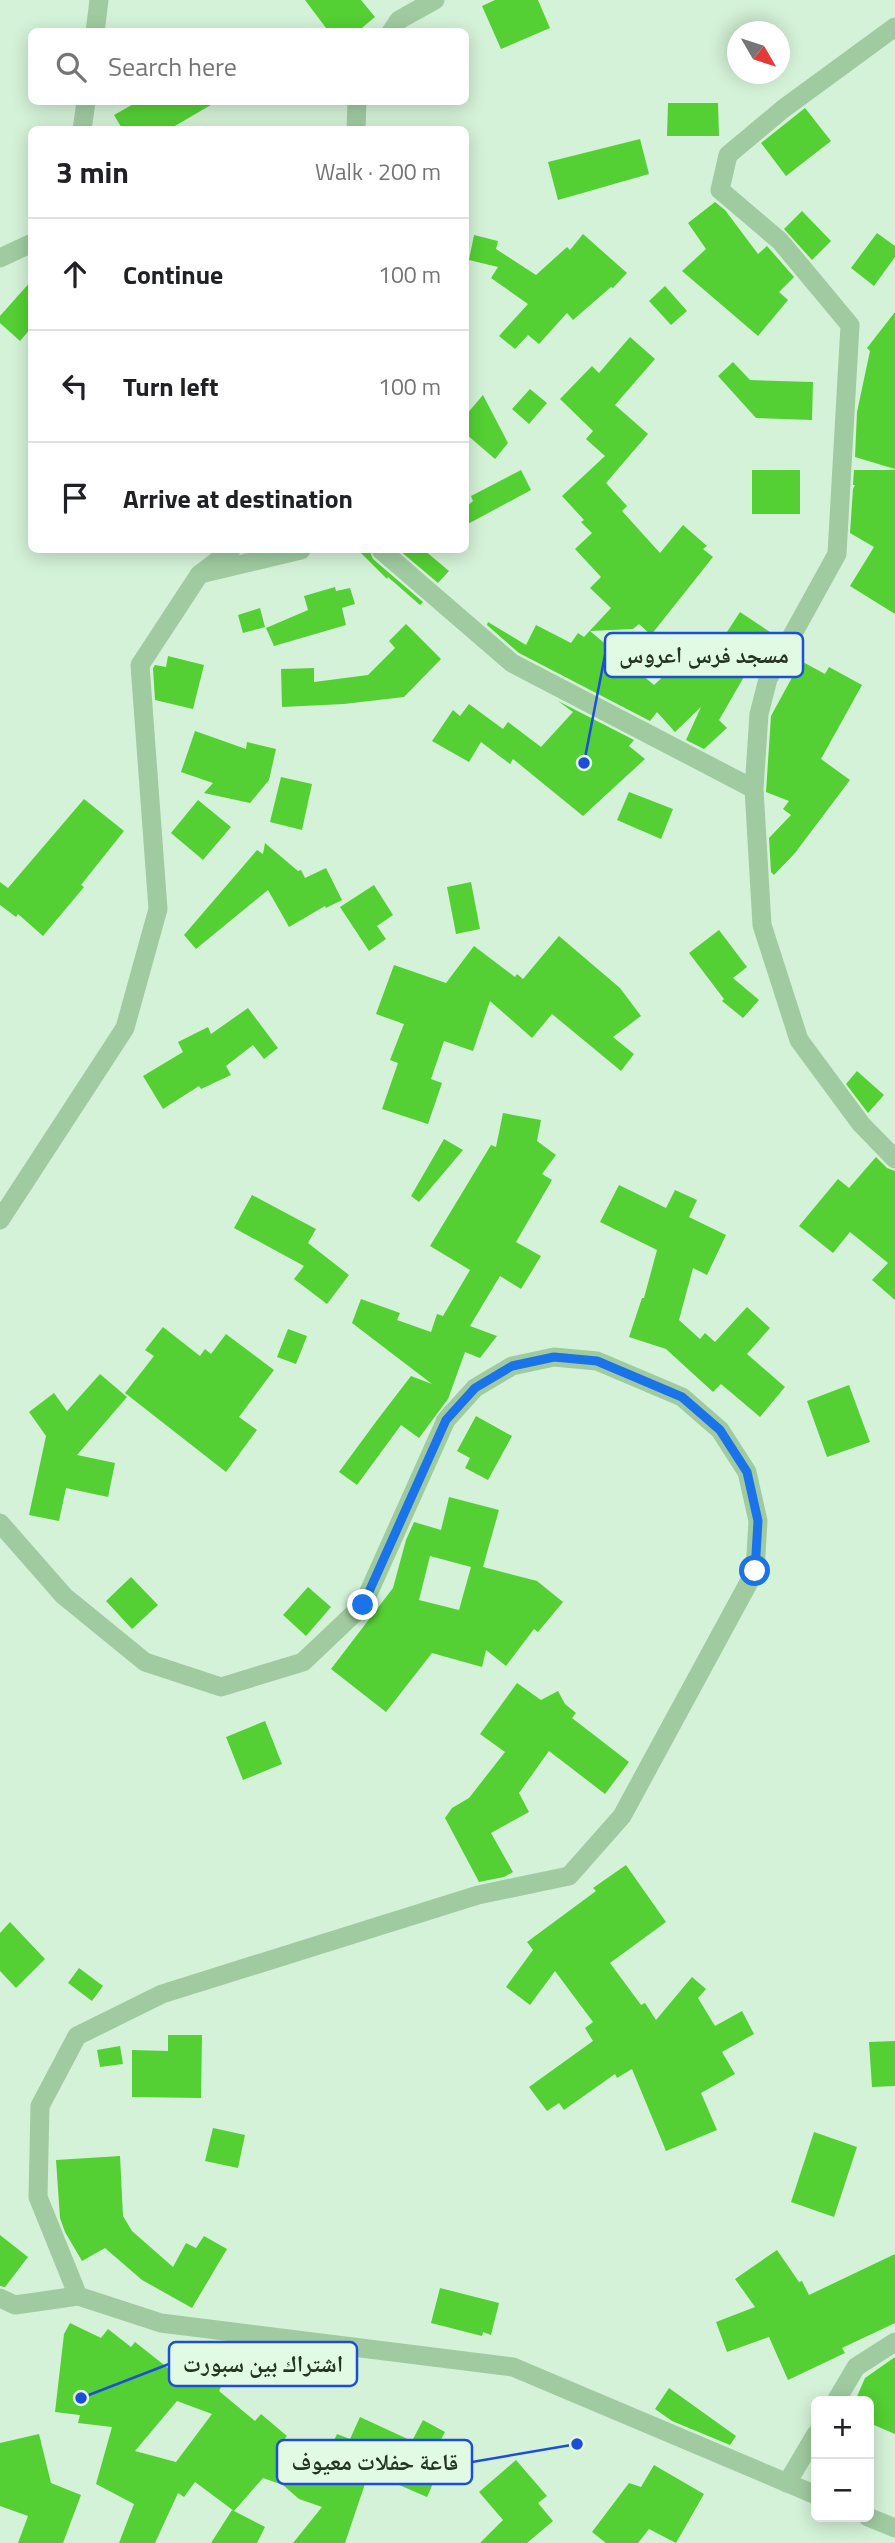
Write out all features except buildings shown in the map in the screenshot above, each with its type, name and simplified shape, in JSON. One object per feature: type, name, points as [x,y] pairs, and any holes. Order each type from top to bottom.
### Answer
[{"type":"street","points":[[96,28],[99,0]]},
{"type":"street","points":[[394,28],[399,20],[435,0]]},
{"type":"street","points":[[895,27],[783,109],[728,155],[720,190],[780,241],[850,325],[837,554],[768,679],[759,714],[754,789],[762,925],[799,1040],[861,1124],[895,1159]]},
{"type":"street","points":[[83,126],[86,105]]},
{"type":"street","points":[[356,126],[357,105]]},
{"type":"street","points":[[0,258],[28,245]]},
{"type":"street","points":[[0,1220],[125,1028],[158,909],[141,665],[198,575],[227,553]]},
{"type":"street","points":[[198,575],[289,553]]},
{"type":"street","points":[[384,553],[512,663],[754,789]]},
{"type":"street","points":[[0,1522],[64,1596],[145,1662],[221,1687],[303,1662],[363,1605],[446,1420],[475,1388],[512,1366],[554,1357],[597,1361],[682,1397],[720,1430],[747,1472],[758,1521],[755,1571],[622,1816],[569,1876],[478,1895],[162,1994],[77,2036],[40,2106],[38,2197],[78,2296]]},
{"type":"street","points":[[0,2298],[15,2305],[78,2296],[161,2323],[513,2367],[811,2493]]},
{"type":"street","points":[[839,2396],[856,2367],[895,2342]]},
{"type":"street","points":[[787,2483],[811,2442]]},
{"type":"street","points":[[874,2520],[895,2528]]},
{"type":"place","name":"مسجد فرس اعروس","points":[[584,763]]},
{"type":"place","name":"اشتراك بين سبورت","points":[[81,2398]]},
{"type":"place","name":"قاعة حفلات معيوف","points":[[577,2444]]},
{"type":"route","points":[[363,1605],[446,1420],[475,1388],[512,1366],[554,1357],[597,1361],[682,1397],[720,1430],[747,1472],[758,1521],[755,1571]]}]
